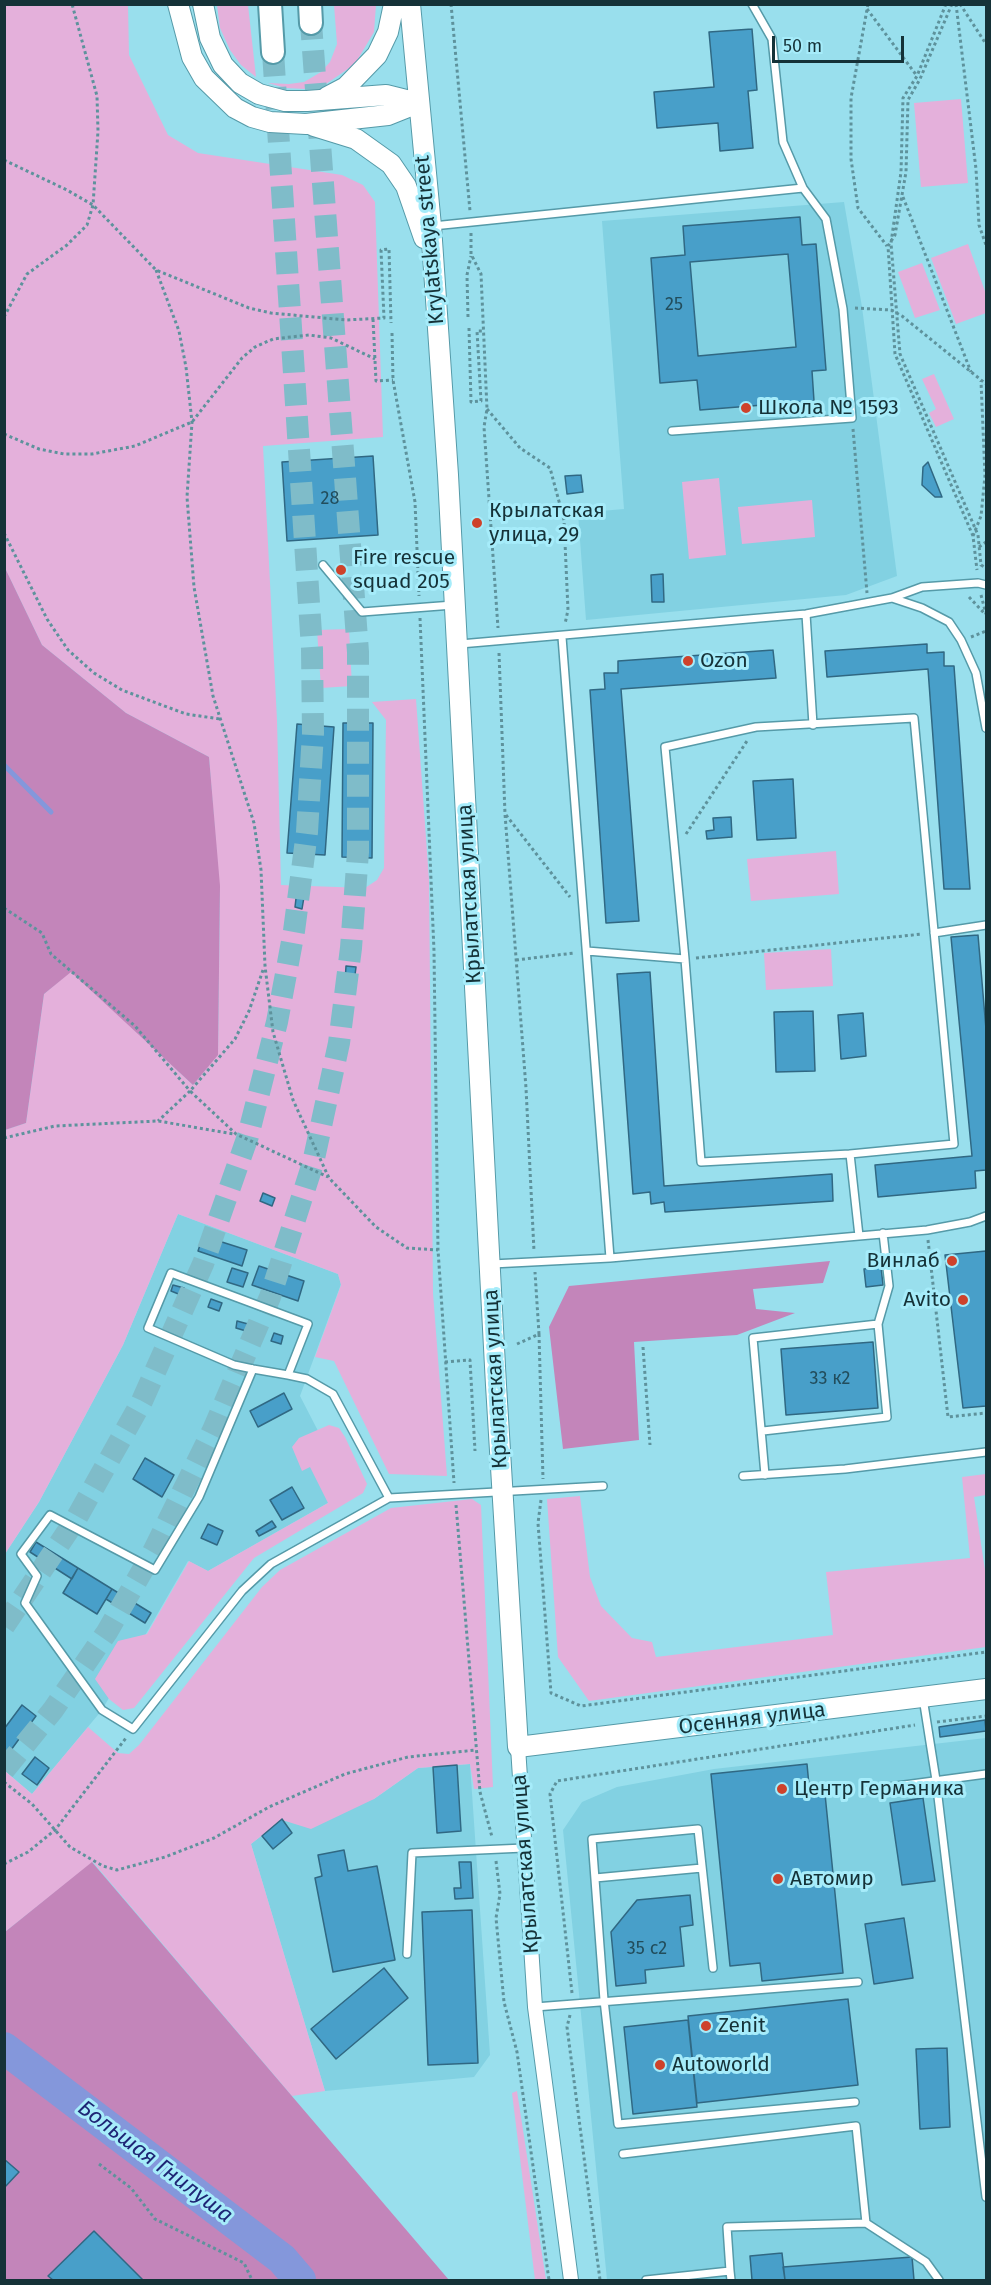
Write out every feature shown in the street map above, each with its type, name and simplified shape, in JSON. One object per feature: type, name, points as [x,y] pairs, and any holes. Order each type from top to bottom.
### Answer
[{"type":"main road","points":[[178,4],[192,57],[204,78],[235,108],[252,117],[270,122],[306,124],[388,116],[418,103]]},
{"type":"main road","points":[[203,4],[210,38],[223,65],[240,83],[259,94],[285,101],[386,95],[418,103]]},
{"type":"main road","points":[[270,4],[273,52]]},
{"type":"main road","points":[[307,101],[332,96],[363,72],[377,55],[388,32],[394,4]]},
{"type":"main road","name":"Krylatskaya street","points":[[410,4],[434,264],[455,605]]},
{"type":"main road","points":[[306,124],[356,140],[391,164],[406,186],[434,264]]},
{"type":"main road","name":"Крылатская улица","points":[[455,605],[489,1264],[518,1747]]},
{"type":"main road","name":"Осенняя улица","points":[[518,1747],[987,1689]]},
{"type":"street","name":"Крылатская улица","points":[[518,1747],[535,2007],[571,2280]]},
{"type":"lane","points":[[672,431],[852,418],[843,309],[826,219],[803,188],[783,142],[772,39],[752,4]]},
{"type":"lane","points":[[431,226],[803,188]]},
{"type":"lane","points":[[323,565],[362,612],[455,605]]},
{"type":"lane","points":[[457,644],[499,643],[806,614],[892,598],[922,587],[978,583],[987,585]]},
{"type":"lane","points":[[892,598],[922,608],[949,622],[962,640],[976,673],[987,728]]},
{"type":"lane","points":[[806,614],[813,725]]},
{"type":"lane","points":[[562,637],[610,1258]]},
{"type":"lane","points":[[914,718],[954,1144],[850,1154],[700,1162],[685,959],[665,747],[756,727],[813,725],[914,718]]},
{"type":"lane","points":[[934,933],[987,925]]},
{"type":"lane","points":[[587,951],[685,959]]},
{"type":"lane","points":[[850,1154],[859,1236]]},
{"type":"lane","points":[[489,1264],[610,1258],[927,1230],[970,1222],[987,1216]]},
{"type":"lane","points":[[763,1431],[887,1417],[878,1324],[889,1286],[883,1233]]},
{"type":"lane","points":[[288,1375],[308,1324],[171,1273],[148,1328],[234,1365],[307,1379],[333,1394],[388,1497]]},
{"type":"lane","points":[[765,1475],[763,1431],[753,1338],[878,1324]]},
{"type":"lane","points":[[253,1369],[199,1497],[154,1570],[50,1515],[21,1554],[37,1576],[25,1603],[102,1710],[133,1729],[242,1591],[271,1564],[388,1497],[603,1486]]},
{"type":"lane","points":[[743,1476],[987,1452]]},
{"type":"lane","points":[[923,1698],[936,1780],[987,2197]]},
{"type":"lane","points":[[867,1790],[987,1774]]},
{"type":"lane","points":[[712,1968],[698,1829],[592,1839],[604,2000],[618,2124],[855,2102]]},
{"type":"lane","points":[[407,1954],[412,1853],[524,1848]]},
{"type":"lane","points":[[595,1878],[702,1868]]},
{"type":"lane","points":[[535,2007],[572,2002],[858,1982]]},
{"type":"lane","points":[[623,2154],[856,2126],[866,2223]]},
{"type":"lane","points":[[731,2280],[727,2228],[866,2223],[926,2262],[939,2280]]},
{"type":"lane","points":[[646,2280],[730,2271]]},
{"type":"path","points":[[4,316],[27,274],[67,245],[87,225],[93,205],[98,131],[97,96],[72,4]]},
{"type":"path","points":[[946,4],[919,78],[903,99],[901,172],[889,244],[891,310],[895,354],[973,536],[978,583]]},
{"type":"path","points":[[889,244],[895,235],[906,172],[908,100],[956,4]]},
{"type":"path","points":[[956,4],[987,44]]},
{"type":"path","points":[[956,4],[976,169],[979,225],[987,244]]},
{"type":"path","points":[[868,7],[919,78]]},
{"type":"path","points":[[868,7],[850,98],[851,159],[858,208],[889,244],[900,354],[976,531],[981,565],[987,568]]},
{"type":"path","points":[[4,160],[93,205],[156,270],[179,331],[192,422],[186,497],[194,587],[213,696],[254,823],[261,870],[265,966],[273,1032],[292,1100],[329,1178],[376,1227],[407,1248],[424,1251],[438,1250],[434,951],[415,502],[393,380],[392,333]]},
{"type":"path","points":[[902,196],[971,372]]},
{"type":"path","points":[[156,270],[249,308],[346,320],[373,319],[384,318],[381,250],[388,249],[391,323]]},
{"type":"path","points":[[468,317],[467,275],[471,254]]},
{"type":"path","points":[[862,307],[891,310],[896,313],[987,384]]},
{"type":"path","points":[[373,319],[376,381],[393,380]]},
{"type":"path","points":[[469,328],[471,402],[481,401],[477,331],[483,331]]},
{"type":"path","points":[[4,434],[39,449],[92,454],[135,446],[192,422],[242,358],[255,347],[273,339],[302,335],[332,338],[375,359]]},
{"type":"path","points":[[973,536],[981,516],[985,476],[981,380]]},
{"type":"path","points":[[487,409],[520,448],[550,468],[564,520],[568,610],[562,637]]},
{"type":"path","points":[[852,418],[869,603]]},
{"type":"path","points":[[484,427],[499,643],[505,814],[539,1334],[544,1458],[543,1490],[538,1523],[550,1694],[580,1706],[987,1652]]},
{"type":"path","points":[[4,533],[47,619],[68,650],[94,673],[122,690],[168,708],[186,714],[220,718]]},
{"type":"path","points":[[975,549],[987,542]]},
{"type":"path","points":[[957,584],[987,615]]},
{"type":"path","points":[[674,852],[756,727]]},
{"type":"path","points":[[505,814],[582,913]]},
{"type":"path","points":[[4,908],[42,933],[51,954],[135,1026],[190,1091],[236,1134]]},
{"type":"path","points":[[685,959],[934,933]]},
{"type":"path","points":[[516,960],[587,951]]},
{"type":"path","points":[[158,1121],[190,1091],[236,1039],[265,966]]},
{"type":"path","points":[[4,1138],[55,1126],[158,1121],[236,1134],[329,1178]]},
{"type":"path","points":[[927,1230],[948,1417],[987,1413]]},
{"type":"path","points":[[517,1344],[539,1334]]},
{"type":"path","points":[[643,1347],[650,1445]]},
{"type":"path","points":[[445,1362],[470,1360],[475,1451]]},
{"type":"path","points":[[600,2280],[567,2027],[572,2002],[550,1794],[557,1781],[927,1723],[987,1716]]},
{"type":"path","points":[[4,1864],[28,1852],[55,1830],[133,1729]]},
{"type":"path","points":[[4,1782],[32,1804],[70,1847],[103,1866],[117,1870],[165,1857],[214,1838],[269,1807],[345,1774],[408,1757],[476,1750],[480,1792],[495,1849],[500,1894],[496,1918],[504,2002],[517,2052],[549,2280]]},
{"type":"path","points":[[99,2164],[131,2188],[155,2219],[244,2263],[252,2280]]},
{"type":"shaded area","points":[[5,5],[128,5],[129,55],[168,135],[198,153],[342,175],[363,185],[375,202],[383,437],[263,446],[277,720],[281,885],[365,888],[377,880],[384,868],[386,720],[372,702],[416,699],[429,880],[433,1293],[447,1476],[389,1474],[334,1361],[315,1357],[341,1285],[338,1274],[178,1214],[123,1345],[39,1502],[5,1554],[5,1130],[26,1123],[44,994],[71,971],[193,1085],[218,1054],[220,896],[209,757],[126,713],[42,645],[5,568]]},
{"type":"shaded area","points":[[217,5],[248,5],[256,77],[241,65],[230,50],[220,28]]},
{"type":"shaded area","points":[[334,5],[376,5],[374,32],[355,64],[326,84],[305,89],[286,88],[268,83],[304,82],[321,72],[330,62],[337,44]]},
{"type":"shaded area","points":[[961,99],[968,183],[921,187],[914,103]]},
{"type":"shaded area","name":"Школа № 1593","points":[[844,202],[862,307],[897,576],[846,595],[586,620],[578,513],[624,509],[602,221]]},
{"type":"shaded area","points":[[968,244],[986,294],[986,313],[956,324],[931,258]]},
{"type":"shaded area","points":[[922,263],[940,310],[915,318],[898,272]]},
{"type":"shaded area","points":[[934,374],[954,419],[936,427],[929,413],[936,409],[922,379]]},
{"type":"shaded area","points":[[719,478],[726,555],[689,559],[682,482]]},
{"type":"shaded area","points":[[812,500],[815,537],[742,544],[738,507]]},
{"type":"shaded area","points":[[5,568],[42,645],[126,713],[209,757],[220,886],[218,1055],[193,1085],[71,972],[44,994],[26,1123],[5,1130]]},
{"type":"shaded area","points":[[349,629],[352,686],[321,688],[317,630]]},
{"type":"shaded area","points":[[836,851],[839,894],[751,901],[747,859]]},
{"type":"shaded area","points":[[831,949],[833,986],[766,990],[764,953]]},
{"type":"shaded area","points":[[178,1214],[338,1274],[341,1284],[300,1396],[349,1491],[208,1571],[188,1561],[102,1710],[32,1794],[5,1771],[5,1554],[39,1502],[123,1345]]},
{"type":"shaded area","points":[[830,1261],[823,1283],[753,1289],[756,1309],[795,1313],[737,1335],[634,1342],[639,1440],[563,1449],[549,1327],[569,1286]]},
{"type":"shaded area","points":[[329,1425],[339,1428],[345,1437],[367,1484],[363,1493],[254,1558],[134,1708],[123,1710],[109,1699],[95,1679],[118,1641],[147,1634],[189,1561],[208,1571],[328,1503],[310,1467],[302,1471],[292,1447],[299,1438]]},
{"type":"shaded area","points":[[986,1474],[986,1495],[974,1497],[986,1577],[986,1647],[589,1701],[558,1657],[547,1499],[580,1496],[590,1577],[601,1606],[632,1638],[652,1642],[656,1657],[833,1635],[826,1572],[970,1558],[962,1477]]},
{"type":"shaded area","points":[[472,1499],[481,1505],[493,1787],[474,1789],[470,1764],[418,1768],[374,1799],[311,1829],[282,1820],[251,1844],[325,2091],[292,2096],[93,1862],[5,1932],[5,1771],[32,1794],[88,1727],[118,1753],[129,1754],[139,1745],[262,1587],[280,1570],[391,1508]]},
{"type":"shaded area","points":[[986,1738],[986,2280],[607,2280],[563,1830],[582,1802],[617,1787],[714,1769]]},
{"type":"shaded area","points":[[470,1764],[490,2055],[474,2077],[325,2091],[251,1844],[282,1819],[374,1799],[418,1768]]},
{"type":"shaded area","points":[[92,1862],[449,2280],[5,2280],[5,1932]]},
{"type":"shaded area","points":[[517,2091],[546,2280],[535,2280],[512,2093]]},
{"type":"building","points":[[752,29],[757,90],[748,91],[753,148],[720,151],[718,123],[657,128],[654,92],[714,87],[709,32]]},
{"type":"building","points":[[800,217],[802,245],[816,244],[826,370],[812,371],[814,401],[700,410],[697,380],[660,383],[651,258],[685,255],[683,226]],"holes":[[[788,254],[796,347],[698,356],[690,262]]]},
{"type":"building","points":[[373,456],[378,535],[287,541],[282,462]]},
{"type":"building","points":[[928,462],[942,497],[935,497],[922,485],[923,467]]},
{"type":"building","points":[[581,475],[583,492],[567,494],[565,476]]},
{"type":"building","points":[[663,574],[664,602],[652,602],[651,575]]},
{"type":"building","points":[[927,644],[927,653],[944,652],[944,666],[954,666],[970,889],[944,889],[928,669],[827,677],[825,651]]},
{"type":"building","points":[[773,650],[776,678],[621,689],[639,921],[606,923],[590,690],[605,689],[604,673],[618,673],[618,661]]},
{"type":"building","points":[[343,723],[373,723],[372,858],[342,857]]},
{"type":"building","points":[[297,724],[334,727],[325,855],[287,853]]},
{"type":"building","points":[[793,779],[796,838],[757,840],[753,781]]},
{"type":"building","points":[[731,817],[732,837],[707,839],[706,831],[714,830],[713,818]]},
{"type":"building","points":[[297,890],[305,891],[302,909],[295,907]]},
{"type":"building","points":[[978,935],[986,1029],[986,1170],[975,1171],[976,1188],[878,1197],[875,1165],[972,1156],[951,937]]},
{"type":"building","points":[[346,966],[356,967],[354,983],[345,982]]},
{"type":"building","points":[[650,972],[664,1186],[832,1174],[833,1201],[665,1212],[664,1202],[651,1204],[650,1192],[633,1194],[617,974]]},
{"type":"building","points":[[813,1011],[815,1071],[776,1072],[774,1012]]},
{"type":"building","points":[[863,1013],[866,1056],[841,1059],[838,1015]]},
{"type":"building","points":[[263,1193],[275,1198],[272,1206],[260,1201]]},
{"type":"building","points":[[203,1236],[247,1250],[242,1266],[198,1251]]},
{"type":"building","points":[[986,1251],[986,1406],[963,1408],[945,1255]]},
{"type":"building","points":[[259,1266],[304,1281],[298,1301],[252,1285]]},
{"type":"building","points":[[881,1267],[883,1285],[866,1287],[864,1269]]},
{"type":"building","points":[[232,1268],[248,1273],[243,1287],[227,1282]]},
{"type":"building","points":[[173,1285],[184,1288],[181,1295],[171,1291]]},
{"type":"building","points":[[211,1299],[222,1303],[219,1311],[208,1307]]},
{"type":"building","points":[[237,1321],[248,1324],[246,1331],[236,1328]]},
{"type":"building","points":[[274,1333],[283,1336],[281,1344],[271,1341]]},
{"type":"building","points":[[873,1342],[878,1408],[786,1415],[781,1349]]},
{"type":"building","points":[[284,1393],[292,1409],[258,1427],[250,1411]]},
{"type":"building","points":[[145,1458],[174,1475],[162,1497],[133,1479]]},
{"type":"building","points":[[292,1487],[304,1508],[282,1520],[270,1500]]},
{"type":"building","points":[[272,1521],[276,1527],[259,1536],[256,1531]]},
{"type":"building","points":[[208,1524],[223,1531],[217,1545],[201,1538]]},
{"type":"building","points":[[36,1542],[78,1568],[72,1579],[30,1552]]},
{"type":"building","points":[[78,1568],[112,1589],[97,1614],[63,1593]]},
{"type":"building","points":[[112,1589],[151,1613],[145,1623],[106,1599]]},
{"type":"building","points":[[22,1705],[36,1716],[8,1754],[4,1752],[4,1729]]},
{"type":"building","points":[[985,1720],[986,1731],[940,1737],[939,1727]]},
{"type":"building","points":[[35,1757],[49,1768],[37,1785],[22,1774]]},
{"type":"building","name":"Автомир","points":[[807,1764],[810,1796],[825,1794],[843,1973],[762,1981],[760,1963],[730,1966],[711,1774]]},
{"type":"building","points":[[457,1765],[461,1831],[437,1833],[433,1767]]},
{"type":"building","points":[[923,1798],[935,1881],[902,1885],[890,1803]]},
{"type":"building","points":[[282,1819],[292,1833],[273,1849],[262,1836]]},
{"type":"building","points":[[344,1850],[348,1871],[377,1866],[395,1960],[333,1972],[315,1878],[322,1876],[318,1855]]},
{"type":"building","points":[[459,1862],[471,1862],[473,1898],[455,1899],[454,1888],[461,1888]]},
{"type":"building","points":[[690,1895],[693,1925],[680,1927],[684,1966],[645,1970],[646,1983],[616,1986],[611,1932],[637,1900]]},
{"type":"building","points":[[472,1910],[478,2063],[428,2065],[422,1912]]},
{"type":"building","points":[[904,1918],[913,1978],[874,1984],[865,1924]]},
{"type":"building","points":[[384,1968],[408,1998],[336,2059],[311,2029]]},
{"type":"building","points":[[848,1999],[858,2085],[697,2103],[688,2016]]},
{"type":"building","name":"Autoworld","points":[[688,2020],[697,2107],[633,2114],[624,2027]]},
{"type":"building","points":[[947,2048],[950,2127],[920,2129],[916,2049]]},
{"type":"building","points":[[4,2159],[19,2172],[4,2188]]},
{"type":"building","points":[[94,2231],[143,2280],[53,2280],[48,2276]]},
{"type":"building","points":[[782,2253],[785,2280],[752,2280],[750,2256]]},
{"type":"building","points":[[912,2257],[914,2280],[785,2280],[783,2267]]},
{"type":"waterway","points":[[4,765],[51,812]]},
{"type":"waterway","name":"Большая Гнилуша","points":[[4,2048],[282,2259],[300,2280]]},
{"type":"tunnel","points":[[4,1770],[53,1710],[107,1632],[153,1552],[213,1430],[270,1297],[313,1163],[339,1043],[351,948],[358,852],[358,652],[311,23]]},
{"type":"tunnel","points":[[4,1626],[76,1519],[142,1401],[203,1264],[248,1136],[277,1022],[294,931],[307,832],[313,733],[312,649],[273,52]]},
{"type":"place","name":"Школа № 1593","points":[[746,408]]},
{"type":"place","name":"Крылатская улица, 29","points":[[477,523]]},
{"type":"place","name":"Fire rescue squad 205","points":[[341,570]]},
{"type":"place","name":"Ozon","points":[[688,661]]},
{"type":"place","name":"Винлаб","points":[[952,1261]]},
{"type":"place","name":"Avito","points":[[963,1300]]},
{"type":"place","name":"Центр Германика","points":[[782,1789]]},
{"type":"place","name":"Автомир","points":[[778,1879]]},
{"type":"place","name":"Zenit","points":[[706,2026]]},
{"type":"place","name":"Autoworld","points":[[660,2065]]}]
